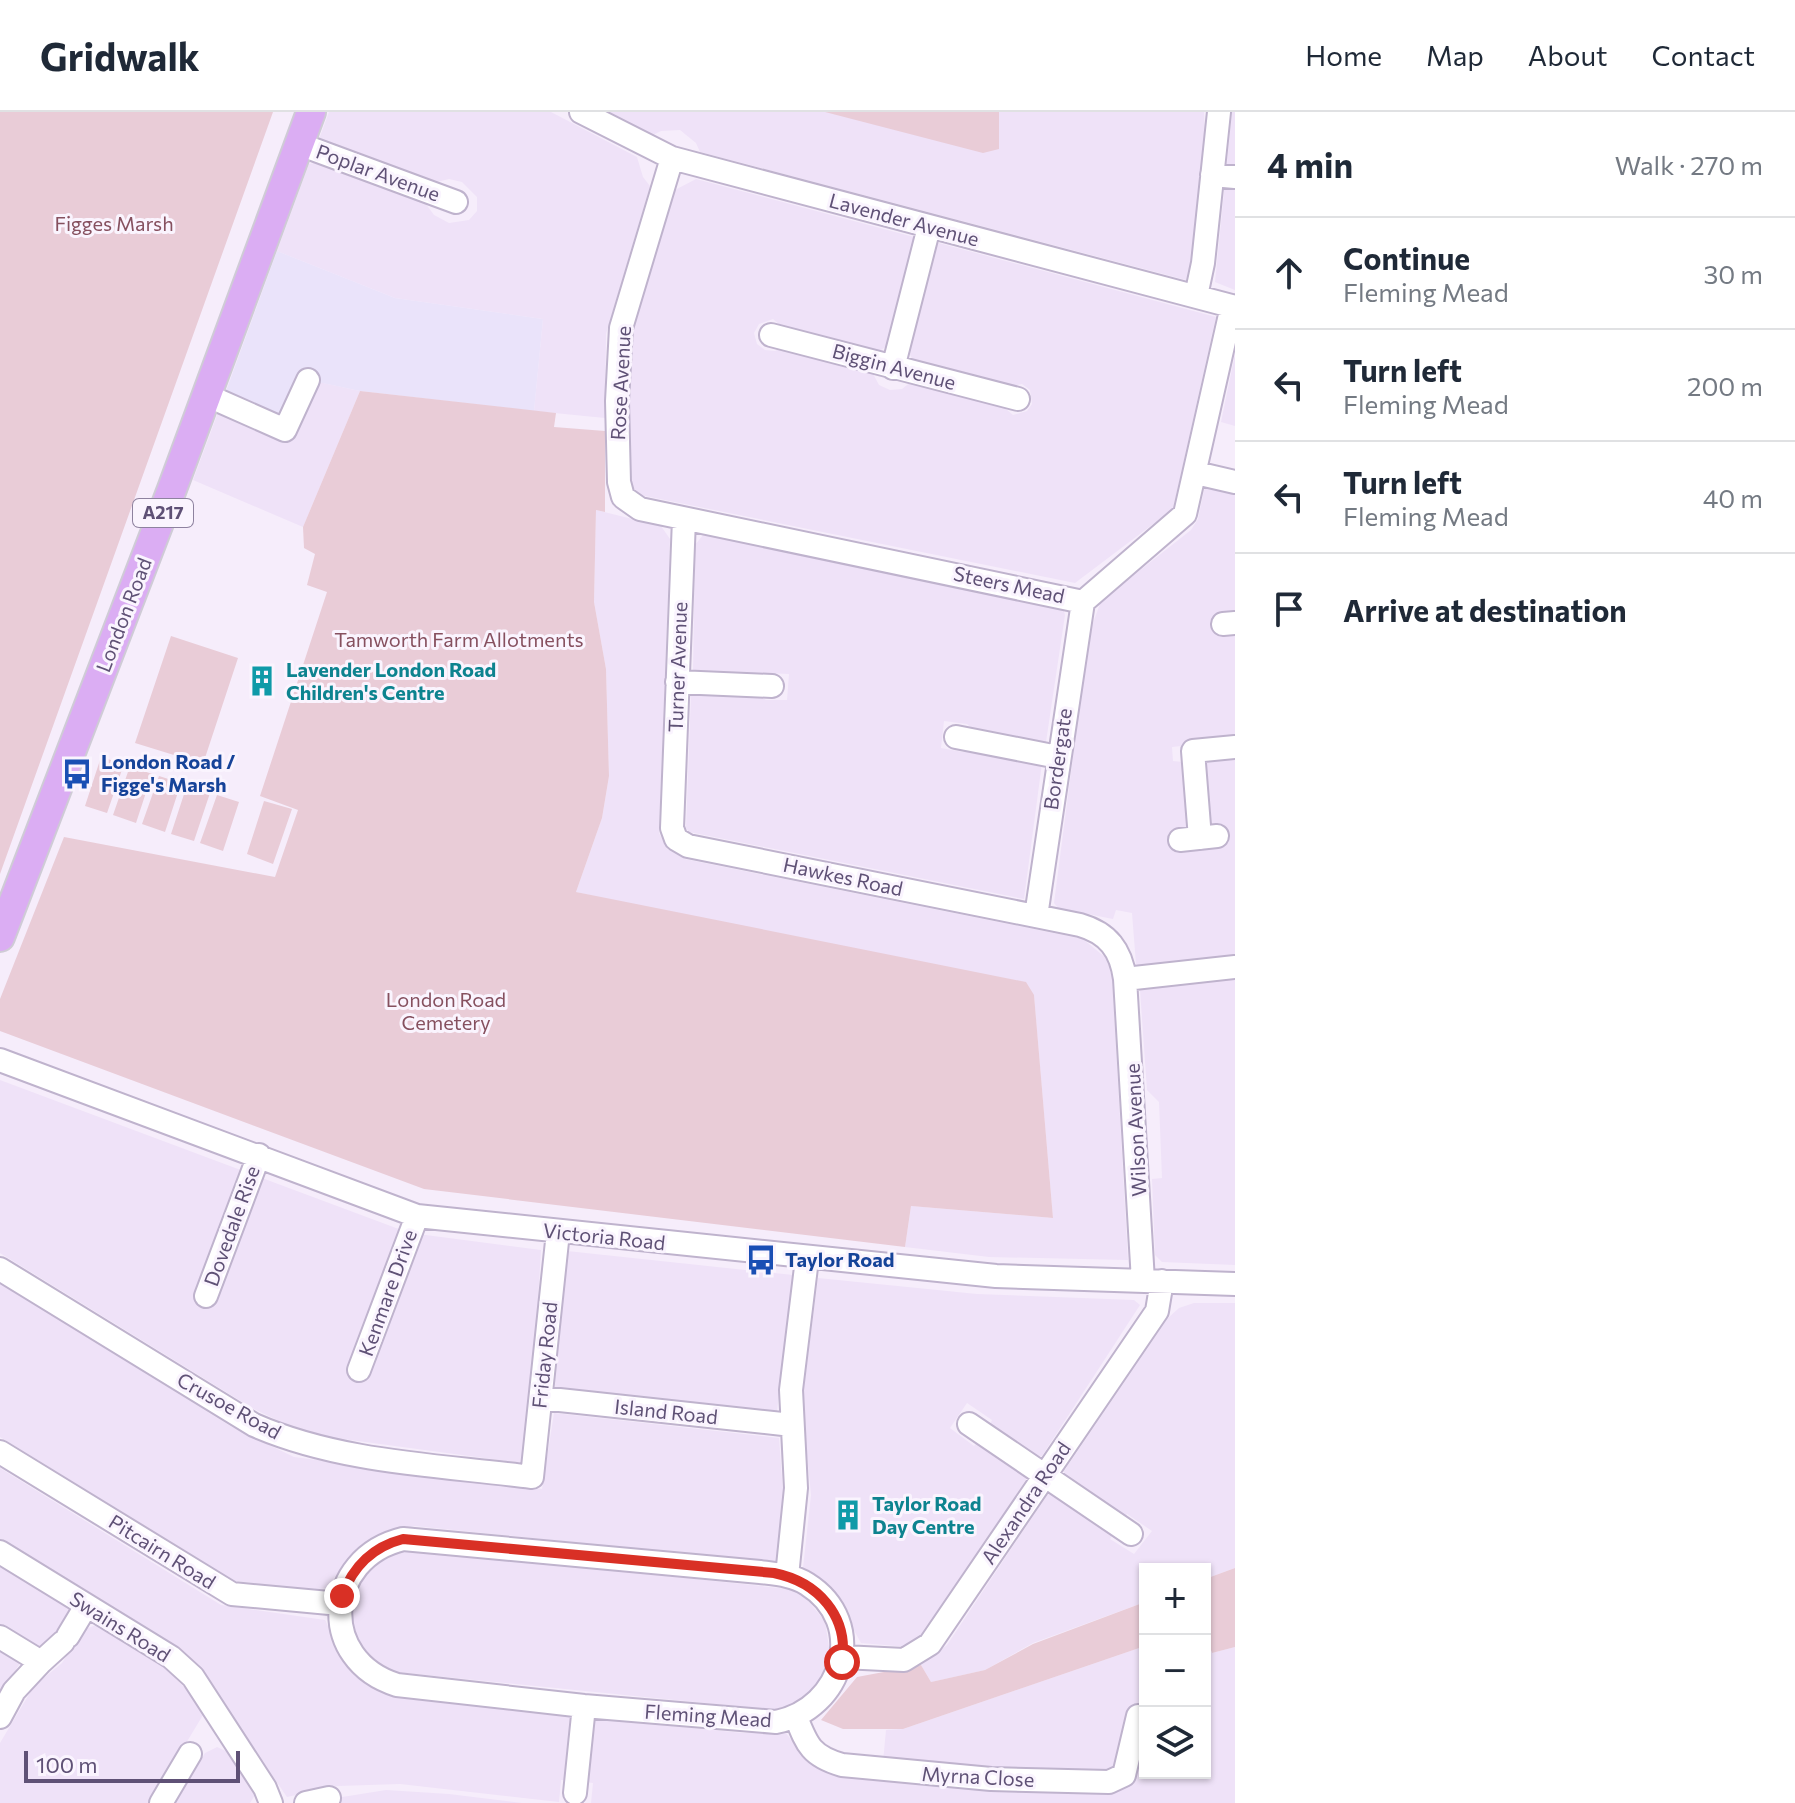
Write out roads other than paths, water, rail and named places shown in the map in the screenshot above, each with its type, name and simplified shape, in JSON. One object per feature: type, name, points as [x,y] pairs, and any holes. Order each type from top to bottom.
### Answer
[{"type":"main road","name":"London Road","points":[[0,937],[311,112]]},
{"type":"street","name":"Lavender Avenue","points":[[581,112],[672,158],[1234,307]]},
{"type":"street","points":[[1196,296],[1224,176],[1219,112]]},
{"type":"street","name":"Poplar Avenue","points":[[299,144],[456,202]]},
{"type":"street","name":"Rose Avenue","points":[[640,509],[623,497],[619,482],[621,328],[672,158]]},
{"type":"street","points":[[893,368],[929,227]]},
{"type":"street","name":"Steers Mead","points":[[640,509],[1083,602],[1181,519],[1196,473],[1234,307]]},
{"type":"street","name":"Biggin Avenue","points":[[771,335],[1018,399]]},
{"type":"street","points":[[206,395],[285,430],[308,380]]},
{"type":"street","points":[[1196,473],[1235,482]]},
{"type":"street","name":"Turner Avenue","points":[[673,816],[684,519]]},
{"type":"street","name":"Bordergate","points":[[1036,916],[1083,602]]},
{"type":"street","points":[[677,682],[772,686]]},
{"type":"street","points":[[956,737],[1058,757]]},
{"type":"street","points":[[1199,838],[1184,752],[1235,747]]},
{"type":"street","name":"Hawkes Road","points":[[673,816],[673,834],[688,846],[1036,916]]},
{"type":"street","name":"Wilson Avenue","points":[[1036,916],[1093,929],[1103,935],[1120,956],[1125,979],[1152,1281]]},
{"type":"street","points":[[1125,979],[1235,967]]},
{"type":"street","name":"Victoria Road","points":[[0,1060],[417,1216],[807,1259],[996,1276],[1235,1284]]},
{"type":"street","name":"Dovedale Rise","points":[[206,1296],[259,1155]]},
{"type":"street","name":"Kenmare Drive","points":[[359,1370],[417,1216]]},
{"type":"street","name":"Friday Road","points":[[532,1477],[558,1232]]},
{"type":"street","points":[[787,1576],[796,1488],[791,1390],[807,1259]]},
{"type":"street","name":"Crusoe Road","points":[[0,1269],[254,1425],[289,1440],[354,1454],[532,1477]]},
{"type":"street","name":"Alexandra Road","points":[[843,1657],[895,1661],[925,1650],[1157,1311],[1152,1281]]},
{"type":"street","name":"Island Road","points":[[541,1398],[792,1425]]},
{"type":"street","points":[[969,1424],[1131,1534]]},
{"type":"street","name":"Pitcairn Road","points":[[0,1452],[232,1594],[340,1604]]},
{"type":"street","points":[[340,1604],[351,1575],[360,1563],[382,1547],[403,1539],[787,1576],[814,1589],[832,1609],[841,1635],[843,1657]]},
{"type":"street","name":"Swains Road","points":[[0,1552],[164,1651],[193,1677],[265,1788],[271,1803]]},
{"type":"street","name":"Fleming Mead","points":[[340,1604],[342,1629],[353,1655],[385,1681],[584,1706],[762,1722],[796,1717],[826,1694],[838,1676],[843,1657]]},
{"type":"street","points":[[0,1717],[14,1691],[66,1639],[86,1606]]},
{"type":"street","points":[[0,1637],[41,1662]]},
{"type":"street","points":[[575,1793],[584,1706]]},
{"type":"street","name":"Myrna Close","points":[[796,1717],[809,1750],[819,1758],[842,1765],[991,1779],[1109,1782],[1124,1775],[1138,1716]]},
{"type":"street","points":[[161,1803],[190,1754]]},
{"type":"street","points":[[306,1803],[329,1798]]},
{"type":"place","name":"Lavender London Road Children's Centre","points":[[262,681]]},
{"type":"place","name":"London Road / Figge's Marsh","points":[[77,774]]},
{"type":"place","name":"Taylor Road","points":[[761,1260]]},
{"type":"place","name":"Taylor Road Day Centre","points":[[848,1515]]},
{"type":"park label","name":"Figges Marsh","points":[[114,224]]},
{"type":"park label","name":"Tamworth Farm Allotments","points":[[459,640]]},
{"type":"park label","name":"London Road Cemetery","points":[[446,1012]]}]
